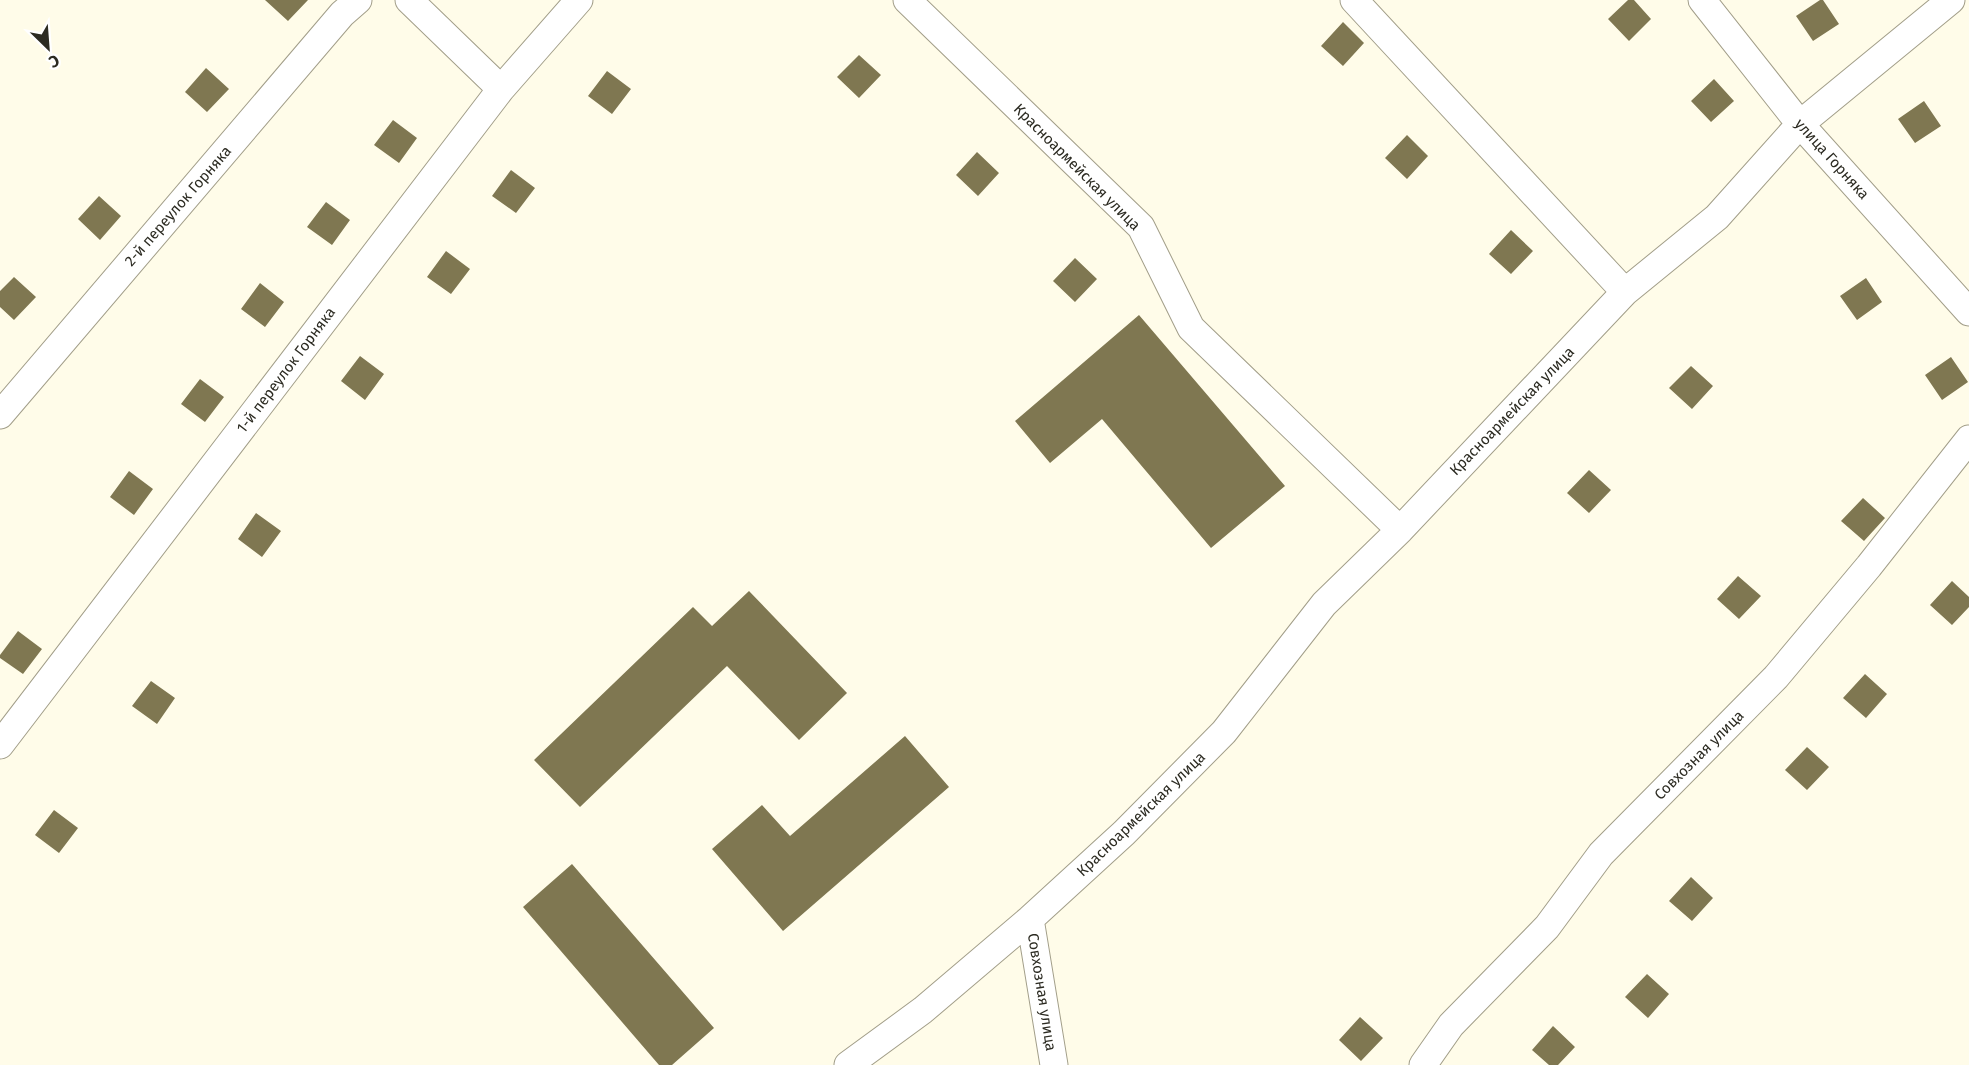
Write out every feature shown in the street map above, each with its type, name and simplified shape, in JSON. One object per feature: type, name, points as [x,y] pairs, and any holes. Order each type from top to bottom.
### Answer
[{"type":"street","name":"2-й переулок Горняка","points":[[0,415],[342,14],[358,0]]},
{"type":"street","points":[[410,0],[501,89]]},
{"type":"street","name":"1-й переулок Горняка","points":[[0,746],[501,89],[579,0]]},
{"type":"street","name":"Красноармейская улица","points":[[907,0],[1141,227],[1191,328],[1400,530]]},
{"type":"street","points":[[1354,0],[1625,292]]},
{"type":"street","name":"улица Горняка","points":[[1702,0],[1800,124],[1969,312]]},
{"type":"street","name":"Красноармейская улица","points":[[848,1065],[923,1010],[1030,919],[1124,834],[1224,732],[1324,604],[1400,530],[1625,292],[1717,218],[1800,124],[1952,0]]},
{"type":"street","name":"Совхозная улица","points":[[1422,1065],[1450,1024],[1547,927],[1601,854],[1776,677],[1869,566],[1969,440]]},
{"type":"street","name":"Совхозная улица","points":[[1030,919],[1054,1065]]},
{"type":"building","points":[[265,0],[308,0],[288,21]]},
{"type":"building","points":[[1628,0],[1634,0],[1651,19],[1629,41],[1608,19]]},
{"type":"building","points":[[1823,0],[1839,24],[1813,41],[1796,16]]},
{"type":"building","points":[[1343,22],[1364,43],[1343,66],[1321,46]]},
{"type":"building","points":[[859,55],[881,75],[859,98],[837,77]]},
{"type":"building","points":[[206,68],[229,89],[207,112],[185,92]]},
{"type":"building","points":[[607,71],[631,89],[612,114],[588,96]]},
{"type":"building","points":[[1714,79],[1734,101],[1711,122],[1691,101]]},
{"type":"building","points":[[1924,101],[1941,126],[1915,143],[1898,119]]},
{"type":"building","points":[[393,120],[417,138],[399,163],[374,145]]},
{"type":"building","points":[[1407,135],[1428,156],[1407,179],[1385,158]]},
{"type":"building","points":[[977,152],[999,173],[978,196],[956,175]]},
{"type":"building","points":[[511,170],[535,188],[516,213],[492,196]]},
{"type":"building","points":[[99,196],[121,216],[100,240],[78,219]]},
{"type":"building","points":[[326,202],[350,220],[332,245],[307,227]]},
{"type":"building","points":[[1511,230],[1533,251],[1511,274],[1489,254]]},
{"type":"building","points":[[446,251],[470,269],[451,294],[427,277]]},
{"type":"building","points":[[1075,258],[1097,279],[1075,302],[1053,281]]},
{"type":"building","points":[[14,277],[36,297],[14,320],[0,307],[0,291]]},
{"type":"building","points":[[1866,278],[1882,302],[1857,320],[1840,296]]},
{"type":"building","points":[[260,283],[284,302],[265,327],[241,309]]},
{"type":"building","points":[[1139,315],[1285,486],[1211,548],[1102,419],[1050,463],[1015,421]]},
{"type":"building","points":[[360,356],[384,374],[365,400],[341,381]]},
{"type":"building","points":[[1951,357],[1968,382],[1942,400],[1925,375]]},
{"type":"building","points":[[1691,366],[1713,386],[1692,409],[1669,388]]},
{"type":"building","points":[[200,379],[224,397],[205,422],[181,404]]},
{"type":"building","points":[[1589,470],[1611,490],[1589,513],[1567,493]]},
{"type":"building","points":[[129,471],[153,489],[134,515],[110,497]]},
{"type":"building","points":[[1863,498],[1885,518],[1864,541],[1841,521]]},
{"type":"building","points":[[256,513],[281,531],[262,557],[238,539]]},
{"type":"building","points":[[1738,576],[1761,596],[1739,619],[1717,599]]},
{"type":"building","points":[[1952,581],[1969,597],[1969,607],[1952,625],[1930,605]]},
{"type":"building","points":[[749,591],[847,693],[799,740],[727,666],[580,807],[534,760],[693,607],[712,626]]},
{"type":"building","points":[[18,631],[42,649],[23,674],[0,658]]},
{"type":"building","points":[[1865,674],[1887,694],[1866,718],[1843,698]]},
{"type":"building","points":[[151,681],[175,698],[157,724],[132,706]]},
{"type":"building","points":[[905,736],[949,787],[783,931],[712,849],[762,805],[790,836]]},
{"type":"building","points":[[1807,747],[1829,767],[1807,790],[1785,770]]},
{"type":"building","points":[[54,810],[78,828],[59,853],[35,835]]},
{"type":"building","points":[[572,864],[714,1028],[672,1065],[659,1065],[523,907]]},
{"type":"building","points":[[1691,877],[1713,898],[1692,921],[1669,901]]},
{"type":"building","points":[[1647,974],[1669,994],[1648,1018],[1625,997]]},
{"type":"building","points":[[1360,1017],[1383,1038],[1361,1061],[1339,1040]]},
{"type":"building","points":[[1553,1026],[1575,1047],[1558,1065],[1549,1065],[1532,1050]]}]
